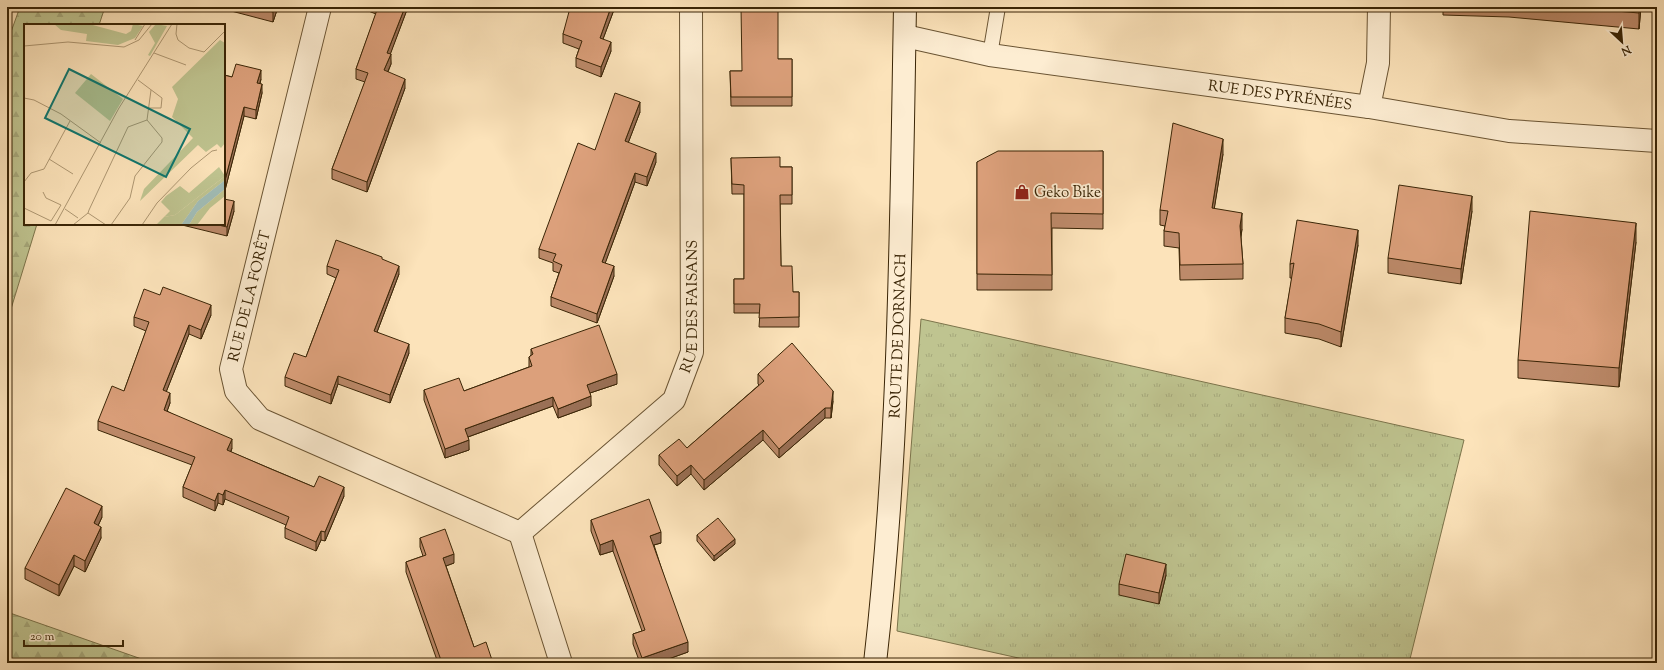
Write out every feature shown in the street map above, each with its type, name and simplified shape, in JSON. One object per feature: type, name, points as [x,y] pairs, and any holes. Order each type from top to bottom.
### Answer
[{"type":"street","name":"RUE DE LA FORÊT","points":[[320,7],[231,369],[236,391],[260,419],[520,533]]},
{"type":"street","name":"RUE DES FAISANS","points":[[520,533],[674,400],[692,352],[691,7]]},
{"type":"street","name":"ROUTE DE DORNACH","points":[[875,663],[890,511],[894,441],[902,211],[905,7]]},
{"type":"street","points":[[1369,107],[1378,63],[1379,7]]},
{"type":"street","name":"RUE DES PYRÉNÉES","points":[[904,36],[990,55],[1369,107],[1508,131],[1657,141]]},
{"type":"street","points":[[520,533],[561,663]]},
{"type":"lane","points":[[990,55],[998,7]]},
{"type":"green space","points":[[20,7],[105,7],[99,24],[24,24],[24,225],[37,225],[7,322],[7,43]]},
{"type":"green space","points":[[921,319],[1464,440],[1409,663],[1041,663],[897,631]]},
{"type":"green space","points":[[7,612],[153,663],[7,663]]},
{"type":"building","points":[[254,7],[275,7],[273,12]]},
{"type":"building","points":[[378,7],[405,7],[387,53],[391,54],[384,70],[405,79],[367,182],[332,169],[368,73],[356,69]]},
{"type":"building","points":[[573,7],[611,7],[600,38],[611,42],[601,67],[576,58],[582,41],[563,34],[570,8],[572,9]]},
{"type":"building","points":[[741,7],[778,7],[778,59],[792,59],[792,97],[731,97],[730,71],[742,71]]},
{"type":"building","points":[[1570,7],[1639,7],[1639,13]]},
{"type":"building","points":[[236,64],[261,70],[257,83],[262,84],[256,110],[244,107],[225,180],[225,75],[232,77]]},
{"type":"building","points":[[615,93],[640,102],[625,141],[656,153],[647,177],[635,173],[602,262],[614,266],[597,314],[551,297],[562,265],[553,261],[556,254],[539,249],[578,143],[595,150]]},
{"type":"building","points":[[1173,123],[1223,139],[1212,208],[1242,213],[1240,226],[1243,264],[1180,265],[1179,233],[1164,231],[1168,211],[1160,210]]},
{"type":"building","points":[[998,151],[1103,151],[1103,214],[1051,213],[1052,275],[977,274],[977,162]]},
{"type":"building","points":[[780,157],[780,167],[792,167],[792,195],[780,195],[781,266],[792,266],[793,292],[799,292],[799,317],[759,318],[760,304],[734,304],[734,279],[744,279],[744,185],[732,184],[731,158]]},
{"type":"building","points":[[1399,185],[1472,196],[1461,269],[1388,258]]},
{"type":"building","points":[[225,199],[234,201],[227,227],[218,225],[225,225]]},
{"type":"building","points":[[1530,211],[1636,223],[1619,368],[1518,360]]},
{"type":"building","points":[[1297,220],[1358,230],[1341,332],[1319,324],[1285,318],[1294,263],[1290,264]]},
{"type":"building","points":[[336,240],[382,257],[382,259],[399,266],[374,331],[409,344],[390,395],[338,376],[331,395],[285,377],[294,353],[306,357],[339,270],[327,266]]},
{"type":"building","points":[[163,287],[211,305],[201,330],[189,325],[163,390],[170,393],[164,410],[232,439],[227,450],[271,469],[314,487],[319,476],[344,487],[325,532],[321,531],[316,542],[285,528],[289,517],[225,490],[223,495],[218,493],[215,501],[183,487],[195,457],[98,421],[112,386],[124,391],[149,322],[134,317],[144,289],[160,295]]},
{"type":"building","points":[[599,325],[617,374],[587,385],[591,396],[558,409],[553,397],[465,429],[469,440],[445,449],[424,390],[459,378],[464,391],[532,366],[529,357],[533,354],[531,349]]},
{"type":"building","points":[[792,343],[833,391],[831,408],[825,408],[779,449],[763,430],[704,480],[691,465],[677,476],[659,455],[679,439],[687,448],[764,381],[758,374]]},
{"type":"building","points":[[66,488],[102,506],[94,523],[101,527],[85,561],[74,555],[59,585],[25,568]]},
{"type":"building","points":[[649,499],[661,532],[650,536],[688,642],[642,658],[633,634],[645,630],[613,540],[600,545],[591,520]]},
{"type":"building","points":[[718,518],[735,539],[714,556],[697,535]]},
{"type":"building","points":[[445,529],[454,554],[443,558],[474,647],[486,642],[493,663],[464,663],[463,659],[452,663],[442,663],[406,562],[426,555],[420,538]]},
{"type":"building","points":[[1126,554],[1166,564],[1159,593],[1119,584]]},
{"type":"place","name":"Geko Bike","points":[[1022,192]]}]
